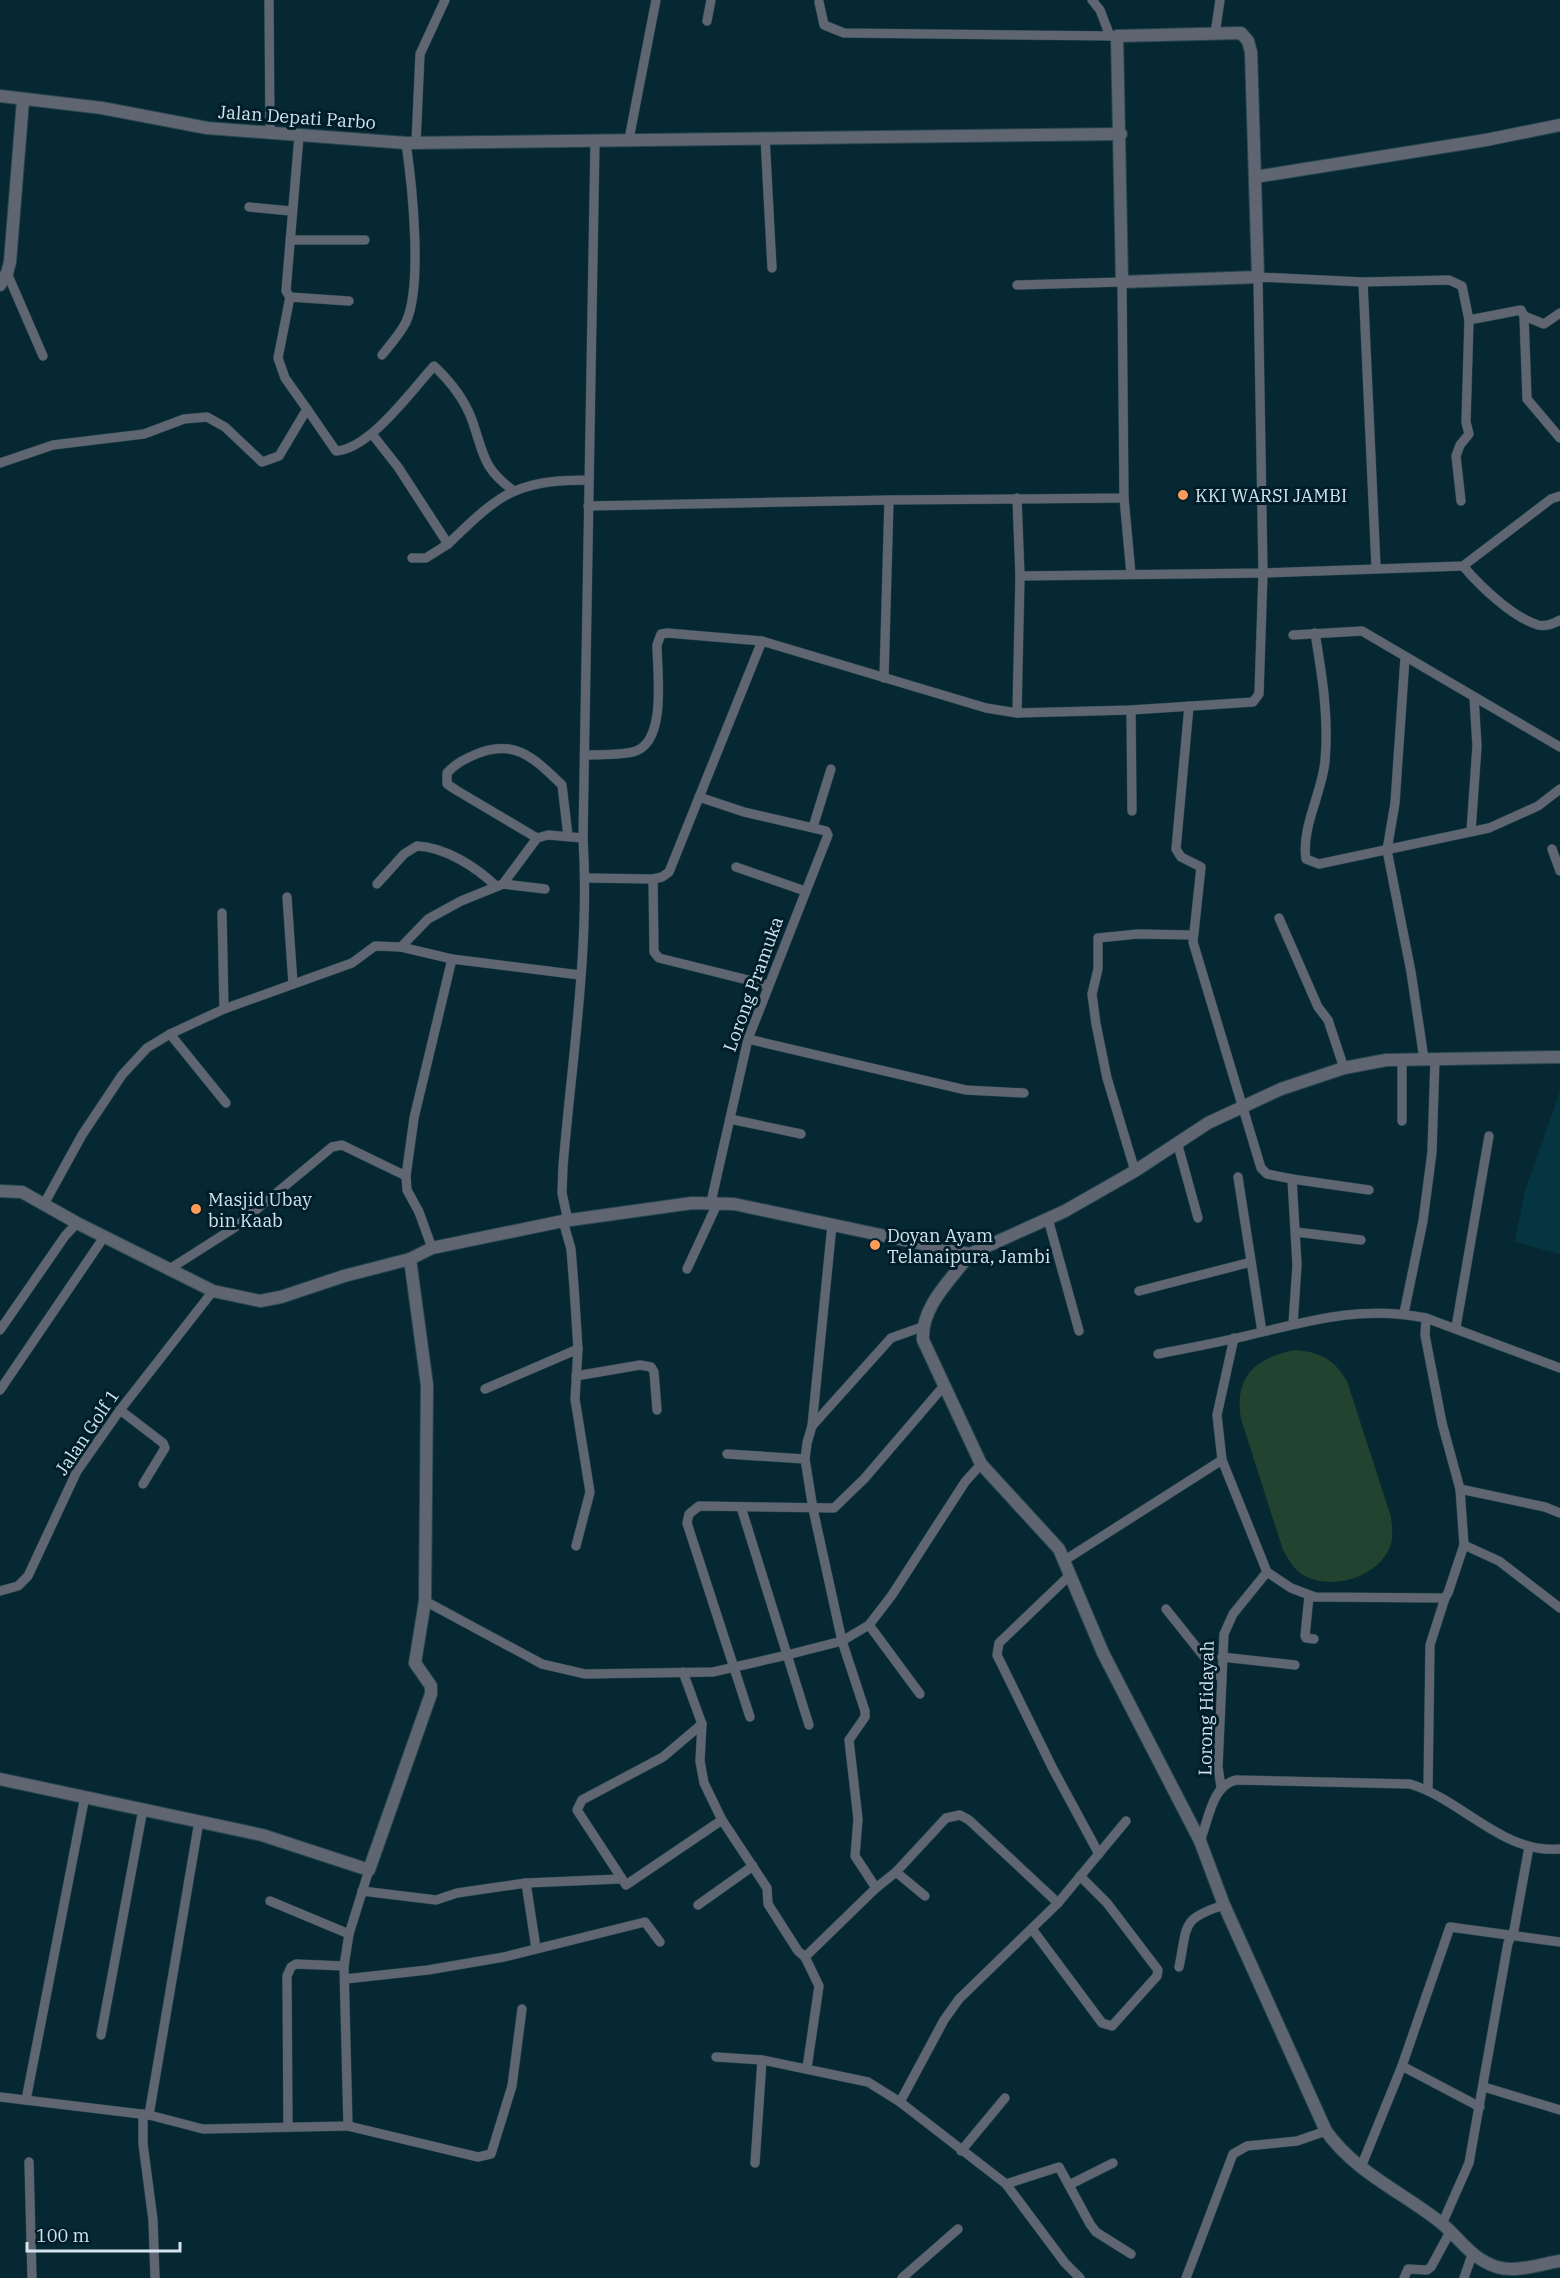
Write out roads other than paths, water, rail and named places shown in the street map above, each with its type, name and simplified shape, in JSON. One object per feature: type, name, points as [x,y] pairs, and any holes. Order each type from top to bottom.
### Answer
[{"type":"street","points":[[269,0],[270,134]]},
{"type":"street","points":[[381,355],[406,321],[413,293],[414,202],[411,143],[420,54],[445,0]]},
{"type":"street","points":[[629,139],[656,0]]},
{"type":"street","points":[[707,21],[711,0]]},
{"type":"street","points":[[1092,0],[1114,36],[1121,134],[1124,498],[1131,574]]},
{"type":"street","points":[[1100,10],[1105,0]]},
{"type":"street","points":[[1215,34],[1220,0]]},
{"type":"street","points":[[585,756],[628,753],[639,750],[647,742],[656,727],[657,645],[662,634],[762,641],[986,708],[1017,713],[1246,704],[1257,699],[1263,573],[1258,277],[1250,46],[1242,33],[1114,36],[844,33],[824,25],[819,2]]},
{"type":"street","name":"Jalan Depati Parbo","points":[[0,96],[102,108],[207,128],[411,143],[1121,134]]},
{"type":"street","points":[[0,285],[7,273],[15,215],[22,100]]},
{"type":"street","points":[[1254,177],[1486,141],[1560,125]]},
{"type":"street","points":[[299,136],[285,283],[290,297],[278,358],[285,378],[336,451],[343,451],[372,434],[434,366],[452,383],[468,411],[481,454],[490,471],[514,491]]},
{"type":"street","points":[[765,137],[772,268]]},
{"type":"street","points":[[576,1546],[590,1492],[575,1399],[578,1350],[571,1249],[562,1193],[580,975],[585,878],[583,838],[595,141]]},
{"type":"street","points":[[249,207],[291,212]]},
{"type":"street","points":[[290,240],[365,240]]},
{"type":"street","points":[[7,273],[43,357]]},
{"type":"street","points":[[1017,285],[1258,277],[1363,282],[1449,280],[1457,282],[1465,288],[1468,320],[1466,422],[1469,434],[1460,445],[1456,456],[1461,501]]},
{"type":"street","points":[[1363,282],[1376,567]]},
{"type":"street","points":[[290,297],[349,301]]},
{"type":"street","points":[[1468,320],[1521,310],[1524,316],[1527,399],[1560,438]]},
{"type":"street","points":[[1524,316],[1544,324],[1560,313]]},
{"type":"street","points":[[0,463],[53,446],[144,434],[184,419],[207,417],[225,427],[254,458],[266,462],[279,456],[307,409]]},
{"type":"street","points":[[372,434],[398,467],[448,544]]},
{"type":"street","points":[[412,558],[426,558],[448,544],[472,522],[514,491],[559,480],[589,480]]},
{"type":"street","points":[[1020,576],[1263,573],[1376,567],[1463,566],[1551,499],[1560,496]]},
{"type":"street","points":[[1017,498],[1020,576],[1017,713]]},
{"type":"street","points":[[588,506],[1124,498]]},
{"type":"street","points":[[884,678],[890,500]]},
{"type":"street","points":[[1463,566],[1482,588],[1532,622],[1538,625],[1550,625],[1560,620]]},
{"type":"street","points":[[1293,635],[1362,631],[1560,747]]},
{"type":"street","points":[[1315,633],[1326,702],[1325,762],[1305,844],[1306,859],[1319,864],[1471,831],[1513,818],[1538,806],[1560,789]]},
{"type":"street","points":[[585,878],[653,879],[662,877],[674,864],[762,641]]},
{"type":"street","points":[[1404,1313],[1427,1187],[1430,1059],[1387,850],[1395,803],[1405,658]]},
{"type":"street","points":[[1471,831],[1477,746],[1474,697]]},
{"type":"street","points":[[1190,706],[1186,765],[1176,840],[1177,854],[1197,863],[1202,872],[1191,935],[1261,1168],[1267,1174],[1368,1190]]},
{"type":"street","points":[[1131,710],[1132,811]]},
{"type":"street","points":[[537,838],[447,784],[447,773],[456,763],[488,748],[513,747],[544,768],[562,785],[568,836]]},
{"type":"street","points":[[699,797],[744,812],[813,827],[831,769]]},
{"type":"street","name":"Lorong Pramuka","points":[[687,1269],[715,1202],[748,1039],[828,837],[826,831],[813,827]]},
{"type":"street","points":[[401,947],[428,919],[500,885],[537,838],[548,835],[583,838]]},
{"type":"street","points":[[377,884],[404,854],[417,846],[441,851],[500,885],[545,889]]},
{"type":"street","points":[[1552,849],[1560,871]]},
{"type":"street","points":[[736,867],[805,891]]},
{"type":"street","points":[[653,879],[654,952],[659,958],[768,985]]},
{"type":"street","points":[[286,897],[293,984]]},
{"type":"street","points":[[222,914],[224,1009]]},
{"type":"street","points":[[1279,918],[1318,1007],[1329,1020],[1344,1068]]},
{"type":"street","points":[[1135,1171],[1107,1078],[1096,1024],[1092,994],[1098,969],[1098,938],[1138,934],[1191,935]]},
{"type":"street","points":[[44,1204],[82,1135],[122,1075],[147,1048],[170,1034],[224,1009],[352,963],[375,946],[401,947],[452,959],[580,975]]},
{"type":"street","points":[[432,1248],[419,1212],[407,1190],[406,1176],[414,1118],[452,959]]},
{"type":"street","points":[[170,1034],[225,1103]]},
{"type":"street","points":[[748,1039],[957,1089],[995,1094],[1024,1093]]},
{"type":"street","points":[[1560,1057],[1402,1060],[1344,1068],[1281,1089],[1208,1123],[1135,1171],[1048,1219],[970,1254],[926,1312],[922,1327],[923,1340],[981,1464],[1059,1549],[1065,1560],[1103,1653],[1200,1841],[1224,1905],[1326,2131],[1336,2146],[1414,2210],[1446,2228],[1472,2255],[1516,2273],[1560,2260]]},
{"type":"street","points":[[1402,1060],[1402,1121]]},
{"type":"street","points":[[730,1119],[801,1134]]},
{"type":"street","points":[[1456,1327],[1489,1136]]},
{"type":"street","points":[[1177,1142],[1197,1218]]},
{"type":"street","points":[[168,1270],[234,1228],[332,1147],[342,1145],[406,1176]]},
{"type":"street","points":[[1238,1177],[1262,1332]]},
{"type":"street","points":[[1292,1179],[1296,1232],[1293,1324]]},
{"type":"street","points":[[0,1191],[22,1192],[104,1237],[213,1291],[260,1301],[281,1297],[344,1276],[410,1259],[432,1248],[565,1221],[715,1202],[970,1254]]},
{"type":"street","points":[[1048,1219],[1079,1330]]},
{"type":"street","points":[[0,1330],[64,1236],[77,1223]]},
{"type":"street","points":[[832,1225],[812,1426],[805,1459],[813,1509],[842,1641],[865,1717],[849,1740],[858,1819],[855,1857],[876,1888]]},
{"type":"street","points":[[1296,1232],[1361,1240]]},
{"type":"street","points":[[0,1390],[104,1237]]},
{"type":"street","points":[[348,2126],[344,1966],[349,1934],[431,1694],[431,1686],[415,1664],[425,1601],[428,1384],[410,1259]]},
{"type":"street","points":[[1139,1291],[1251,1262]]},
{"type":"street","name":"Jalan Golf 1","points":[[0,1592],[18,1586],[28,1576],[77,1472],[120,1410],[213,1291]]},
{"type":"street","points":[[1158,1354],[1293,1324],[1371,1311],[1426,1317],[1560,1368]]},
{"type":"street","points":[[1426,1317],[1425,1335],[1442,1423],[1460,1489],[1464,1545],[1433,1631],[1429,1656],[1431,1704],[1428,1790]]},
{"type":"street","points":[[812,1426],[891,1338],[922,1327]]},
{"type":"street","points":[[1234,1338],[1217,1415],[1222,1460],[1267,1572],[1309,1596],[1445,1598]]},
{"type":"street","points":[[485,1389],[578,1350]]},
{"type":"street","points":[[576,1376],[640,1365],[651,1367],[654,1372],[657,1410]]},
{"type":"street","points":[[750,1717],[686,1520],[699,1506],[834,1508],[843,1501],[944,1387]]},
{"type":"street","points":[[120,1410],[163,1443],[165,1448],[142,1484]]},
{"type":"street","points":[[727,1454],[805,1459]]},
{"type":"street","points":[[1065,1560],[1136,1512],[1222,1460]]},
{"type":"street","points":[[425,1601],[542,1664],[585,1674],[714,1672],[787,1655],[842,1641],[869,1625],[892,1595],[965,1482],[981,1464]]},
{"type":"street","points":[[1460,1489],[1524,1502],[1560,1513]]},
{"type":"street","points":[[741,1507],[809,1725]]},
{"type":"street","points":[[1464,1545],[1499,1562],[1560,1608]]},
{"type":"street","name":"Lorong Hidayah","points":[[1221,1787],[1218,1767],[1221,1678],[1227,1624],[1267,1572]]},
{"type":"street","points":[[1070,1576],[999,1643],[997,1655],[1053,1769],[1099,1854]]},
{"type":"street","points":[[1309,1596],[1305,1635],[1306,1638],[1314,1639]]},
{"type":"street","points":[[1166,1609],[1221,1678]]},
{"type":"street","points":[[869,1625],[920,1695]]},
{"type":"street","points":[[1222,1657],[1295,1665]]},
{"type":"street","points":[[683,1671],[702,1724],[700,1761],[704,1783],[722,1820],[767,1888],[768,1904],[798,1951],[805,1957],[819,1986],[807,2068]]},
{"type":"street","points":[[702,1724],[663,1757],[578,1804],[579,1816],[626,1885],[722,1820]]},
{"type":"street","points":[[0,1779],[262,1835],[369,1870]]},
{"type":"street","points":[[1200,1841],[1221,1787],[1236,1780],[1410,1784],[1428,1790],[1515,1843],[1544,1850],[1560,1849]]},
{"type":"street","points":[[26,2100],[85,1796]]},
{"type":"street","points":[[101,2035],[143,1809]]},
{"type":"street","points":[[805,1957],[876,1888],[896,1872],[946,1818],[960,1815],[969,1820],[1058,1903]]},
{"type":"street","points":[[155,2278],[153,2220],[143,2144],[146,2115],[199,1821]]},
{"type":"street","points":[[900,2102],[944,2020],[959,1999],[1058,1903],[1126,1821]]},
{"type":"street","points":[[1404,2278],[1408,2269],[1427,2270],[1431,2266],[1469,2163],[1529,1847]]},
{"type":"street","points":[[698,1905],[753,1866]]},
{"type":"street","points":[[896,1872],[925,1896]]},
{"type":"street","points":[[1032,1929],[1102,2023],[1113,2026],[1157,1976],[1158,1970],[1120,1920],[1080,1876]]},
{"type":"street","points":[[362,1891],[436,1900],[463,1892],[526,1883],[620,1879]]},
{"type":"street","points":[[526,1883],[536,1948]]},
{"type":"street","points":[[270,1901],[349,1934]]},
{"type":"street","points":[[1179,1967],[1186,1929],[1192,1919],[1198,1913],[1224,1905]]},
{"type":"street","points":[[345,1979],[438,1968],[645,1922],[660,1942]]},
{"type":"street","points":[[1361,2167],[1402,2066],[1449,1927],[1560,1942]]},
{"type":"street","points":[[288,2127],[286,1976],[291,1967],[296,1964],[344,1966]]},
{"type":"street","points":[[0,2097],[146,2115],[203,2129],[348,2126],[478,2157],[492,2154],[512,2086],[522,2009]]},
{"type":"street","points":[[716,2057],[762,2060],[868,2082],[900,2102],[1006,2184],[1065,2263],[1080,2278]]},
{"type":"street","points":[[755,2163],[762,2060]]},
{"type":"street","points":[[1402,2066],[1479,2107]]},
{"type":"street","points":[[1484,2087],[1560,2110]]},
{"type":"street","points":[[961,2151],[1005,2098]]},
{"type":"street","points":[[1186,2278],[1233,2154],[1247,2146],[1297,2141],[1326,2131]]},
{"type":"street","points":[[29,2162],[32,2278]]},
{"type":"street","points":[[1069,2185],[1113,2163]]},
{"type":"street","points":[[1006,2184],[1056,2167],[1061,2169],[1096,2232],[1131,2254]]},
{"type":"street","points":[[902,2278],[958,2229]]},
{"type":"street","points":[[1464,2278],[1472,2255]]},
{"type":"place","name":"KKI WARSI JAMBI","points":[[1183,495]]},
{"type":"place","name":"Masjid Ubay bin Kaab","points":[[196,1209]]},
{"type":"place","name":"Doyan Ayam Telanaipura, Jambi","points":[[875,1245]]}]
